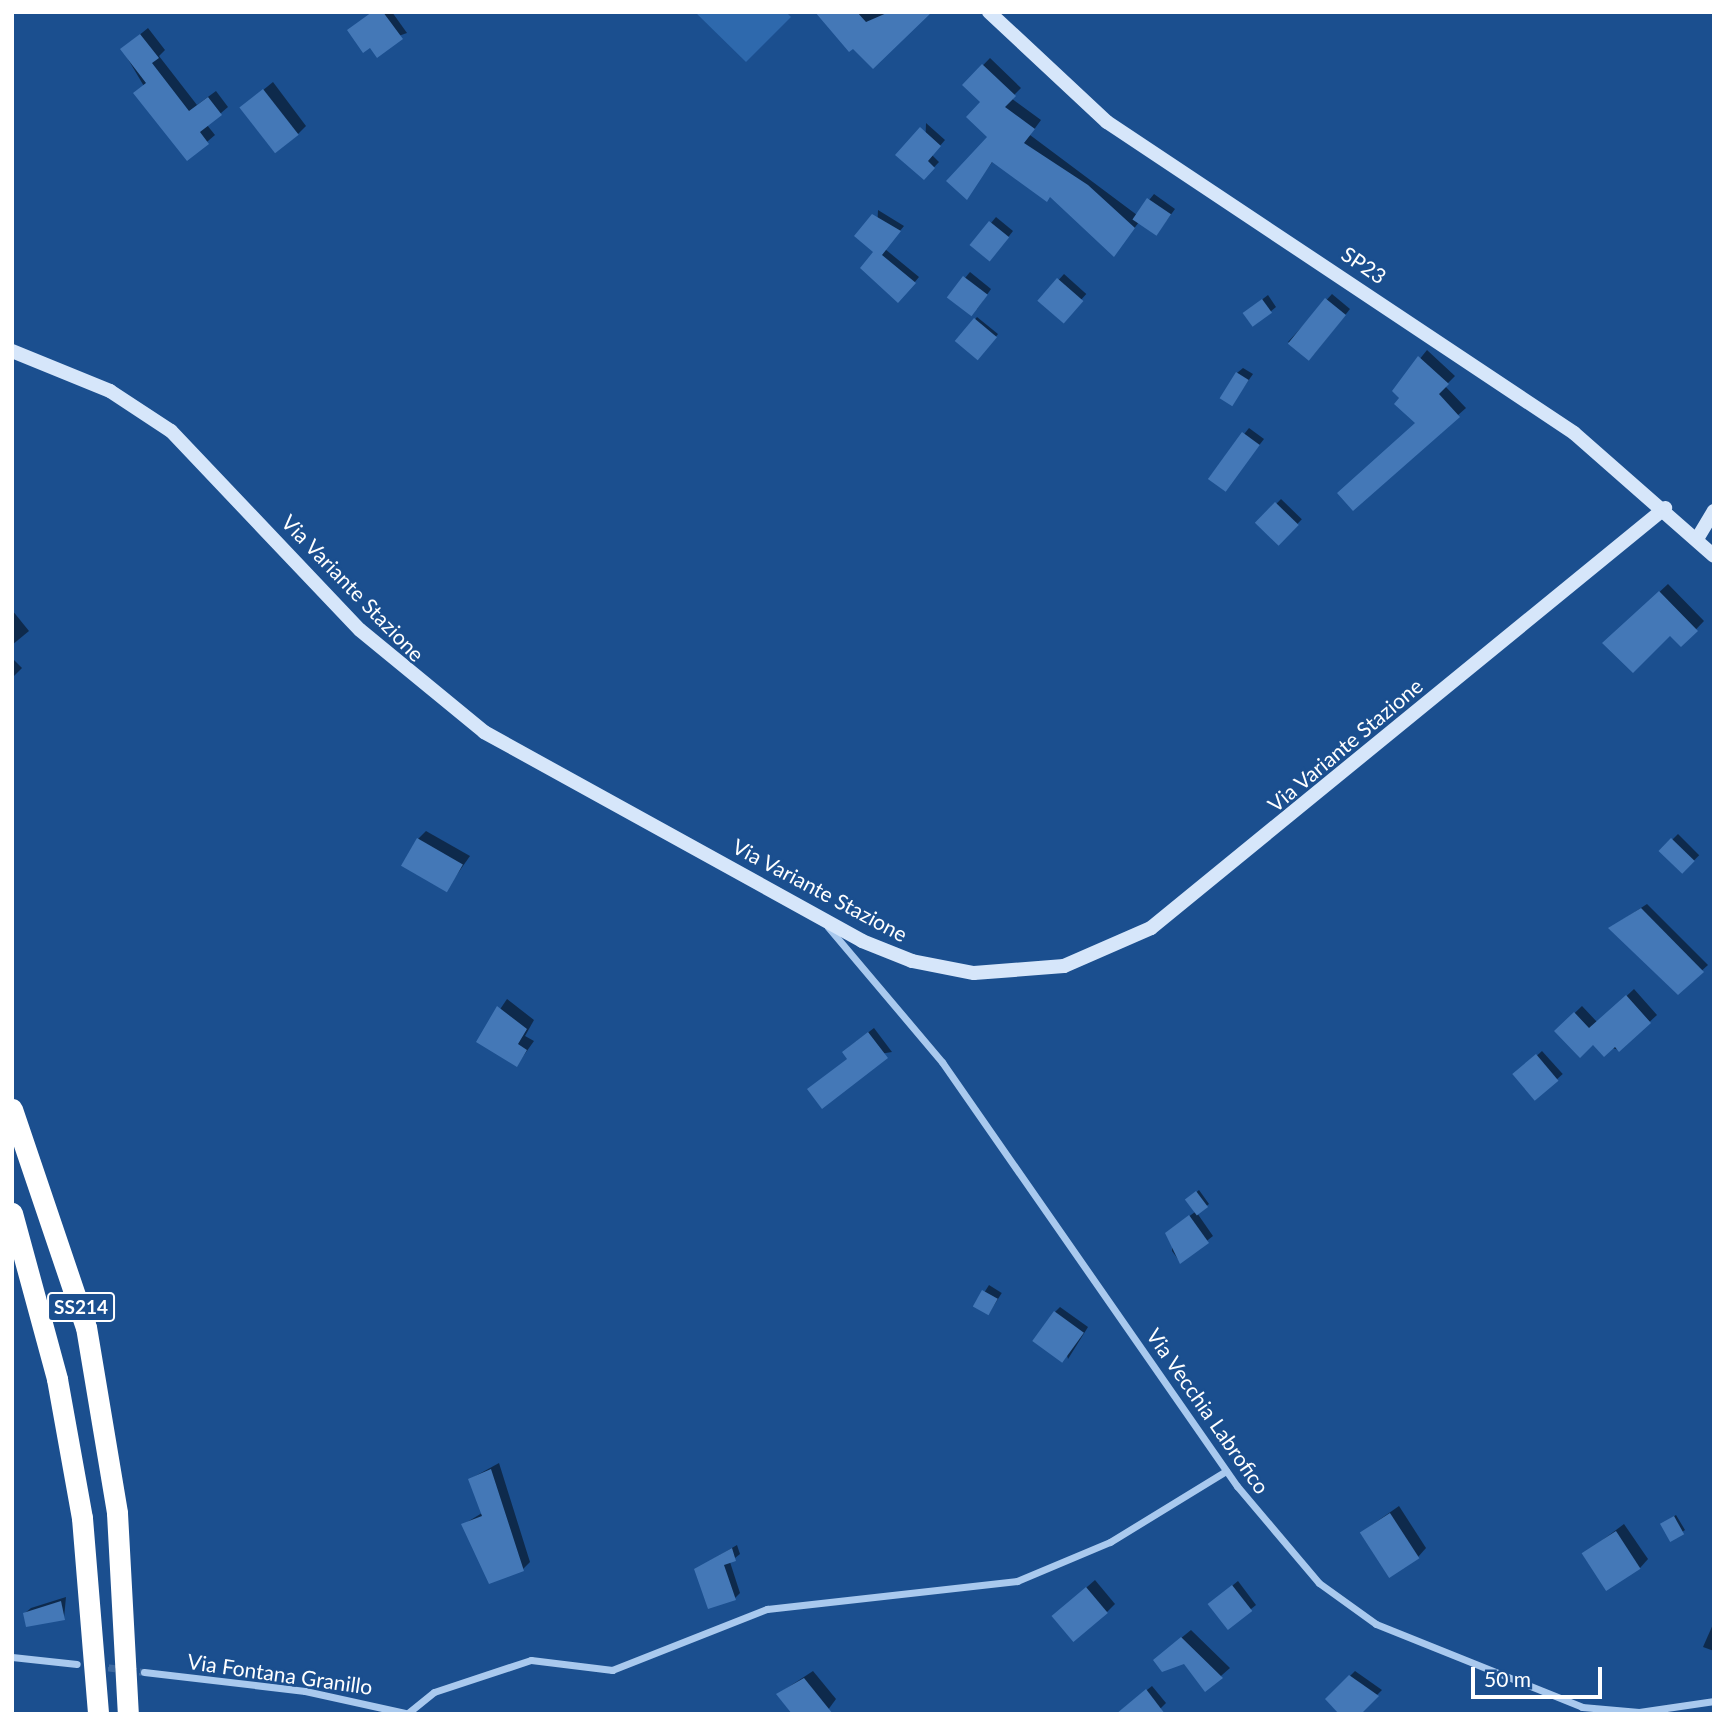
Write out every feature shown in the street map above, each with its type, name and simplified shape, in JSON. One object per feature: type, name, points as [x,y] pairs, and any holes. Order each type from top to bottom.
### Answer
[{"type":"highway","name":"SS214","points":[[12,1109],[86,1327],[117,1513],[128,1714]]},
{"type":"highway","name":"SS214","points":[[12,1213],[47,1335],[82,1518],[98,1714]]},
{"type":"street","name":"SP23","points":[[989,12],[1107,122],[1563,426],[1665,508],[1714,556]]},
{"type":"street","name":"Via Variante Stazione","points":[[12,351],[110,391],[171,431],[352,621],[462,717],[818,916],[898,956],[962,971],[1040,971],[1116,948],[1177,910],[1665,508]]},
{"type":"street","points":[[1697,539],[1714,511]]},
{"type":"street","name":"Via Vecchia Labrofico","points":[[818,916],[954,1079],[1226,1471],[1310,1575],[1376,1624],[1582,1707],[1639,1712],[1714,1701]]},
{"type":"street","points":[[409,1714],[434,1692],[531,1660],[612,1670],[767,1609],[1017,1580],[1110,1542],[1226,1471]]},
{"type":"street","points":[[12,1657],[77,1664]]},
{"type":"street","name":"Via Fontana Granillo","points":[[144,1672],[290,1688],[409,1714]]},
{"type":"shaded area","points":[[695,12],[786,12],[791,17],[746,62]]},
{"type":"building","points":[[372,12],[383,12],[403,39],[377,58],[370,48],[363,53],[347,30]]},
{"type":"building","points":[[815,12],[857,12],[866,22],[889,12],[932,12],[873,69],[853,49],[849,52]]},
{"type":"building","points":[[140,34],[159,58],[152,63],[189,111],[208,97],[222,115],[200,132],[209,144],[187,161],[133,93],[146,83],[120,49]]},
{"type":"building","points":[[982,64],[1016,96],[1005,107],[1035,129],[1024,143],[1088,185],[1135,228],[1114,257],[1050,197],[1047,202],[992,162],[967,200],[946,181],[987,137],[966,117],[980,102],[962,85]]},
{"type":"building","points":[[263,89],[299,135],[275,153],[239,107]]},
{"type":"building","points":[[920,127],[941,146],[928,161],[935,168],[924,180],[895,155]]},
{"type":"building","points":[[1147,198],[1171,214],[1157,236],[1132,220]]},
{"type":"building","points":[[872,214],[901,231],[882,255],[916,283],[898,303],[860,268],[873,252],[854,236]]},
{"type":"building","points":[[989,221],[1009,237],[990,261],[969,245]]},
{"type":"building","points":[[963,276],[988,295],[972,316],[947,298]]},
{"type":"building","points":[[1057,278],[1083,301],[1064,324],[1037,301]]},
{"type":"building","points":[[1325,298],[1346,315],[1309,361],[1288,344]]},
{"type":"building","points":[[1262,299],[1272,313],[1253,327],[1243,313]]},
{"type":"building","points":[[974,318],[997,337],[978,360],[955,341]]},
{"type":"building","points":[[1418,356],[1449,384],[1439,394],[1460,417],[1353,511],[1337,493],[1415,423],[1394,404],[1399,398],[1392,391]]},
{"type":"building","points":[[1236,372],[1249,380],[1232,406],[1220,398]]},
{"type":"building","points":[[1242,432],[1260,445],[1226,492],[1208,479]]},
{"type":"building","points":[[1275,502],[1299,525],[1279,546],[1255,523]]},
{"type":"building","points":[[1659,591],[1698,631],[1681,647],[1670,636],[1633,673],[1602,643]]},
{"type":"building","points":[[417,838],[463,864],[447,892],[401,866]]},
{"type":"building","points":[[1671,838],[1695,861],[1682,874],[1658,851]]},
{"type":"building","points":[[1641,908],[1704,972],[1678,995],[1608,928]]},
{"type":"building","points":[[1626,995],[1651,1023],[1619,1052],[1615,1047],[1604,1057],[1593,1045],[1580,1058],[1554,1031],[1574,1012],[1589,1028]]},
{"type":"building","points":[[497,1006],[527,1029],[518,1044],[527,1050],[517,1067],[476,1042]]},
{"type":"building","points":[[868,1032],[888,1058],[822,1109],[807,1089],[847,1059],[842,1052]]},
{"type":"building","points":[[1536,1054],[1558,1081],[1535,1101],[1512,1074]]},
{"type":"building","points":[[1196,1191],[1208,1207],[1197,1215],[1185,1199]]},
{"type":"building","points":[[1189,1215],[1209,1243],[1180,1264],[1165,1233]]},
{"type":"building","points":[[982,1290],[998,1299],[989,1315],[973,1307]]},
{"type":"building","points":[[1054,1311],[1084,1333],[1062,1363],[1032,1341]]},
{"type":"building","points":[[491,1469],[524,1571],[489,1584],[461,1524],[482,1516],[468,1479]]},
{"type":"building","points":[[1390,1513],[1419,1558],[1389,1578],[1360,1533]]},
{"type":"building","points":[[1674,1516],[1684,1534],[1670,1542],[1660,1524]]},
{"type":"building","points":[[1616,1531],[1641,1569],[1606,1591],[1582,1553]]},
{"type":"building","points":[[732,1548],[736,1561],[724,1565],[736,1600],[708,1609],[694,1569]]},
{"type":"building","points":[[1232,1585],[1252,1611],[1228,1630],[1208,1604]]},
{"type":"building","points":[[1086,1587],[1108,1613],[1073,1642],[1052,1616]]},
{"type":"building","points":[[61,1601],[65,1620],[26,1627],[23,1613]]},
{"type":"building","points":[[1181,1637],[1223,1678],[1205,1692],[1184,1664],[1162,1672],[1153,1660]]},
{"type":"building","points":[[1349,1675],[1379,1696],[1361,1714],[1339,1714],[1325,1699]]},
{"type":"building","points":[[804,1678],[833,1714],[792,1714],[776,1694]]},
{"type":"building","points":[[1146,1689],[1165,1714],[1116,1714]]},
{"type":"tunnel","points":[[98,1666],[144,1672]]}]
